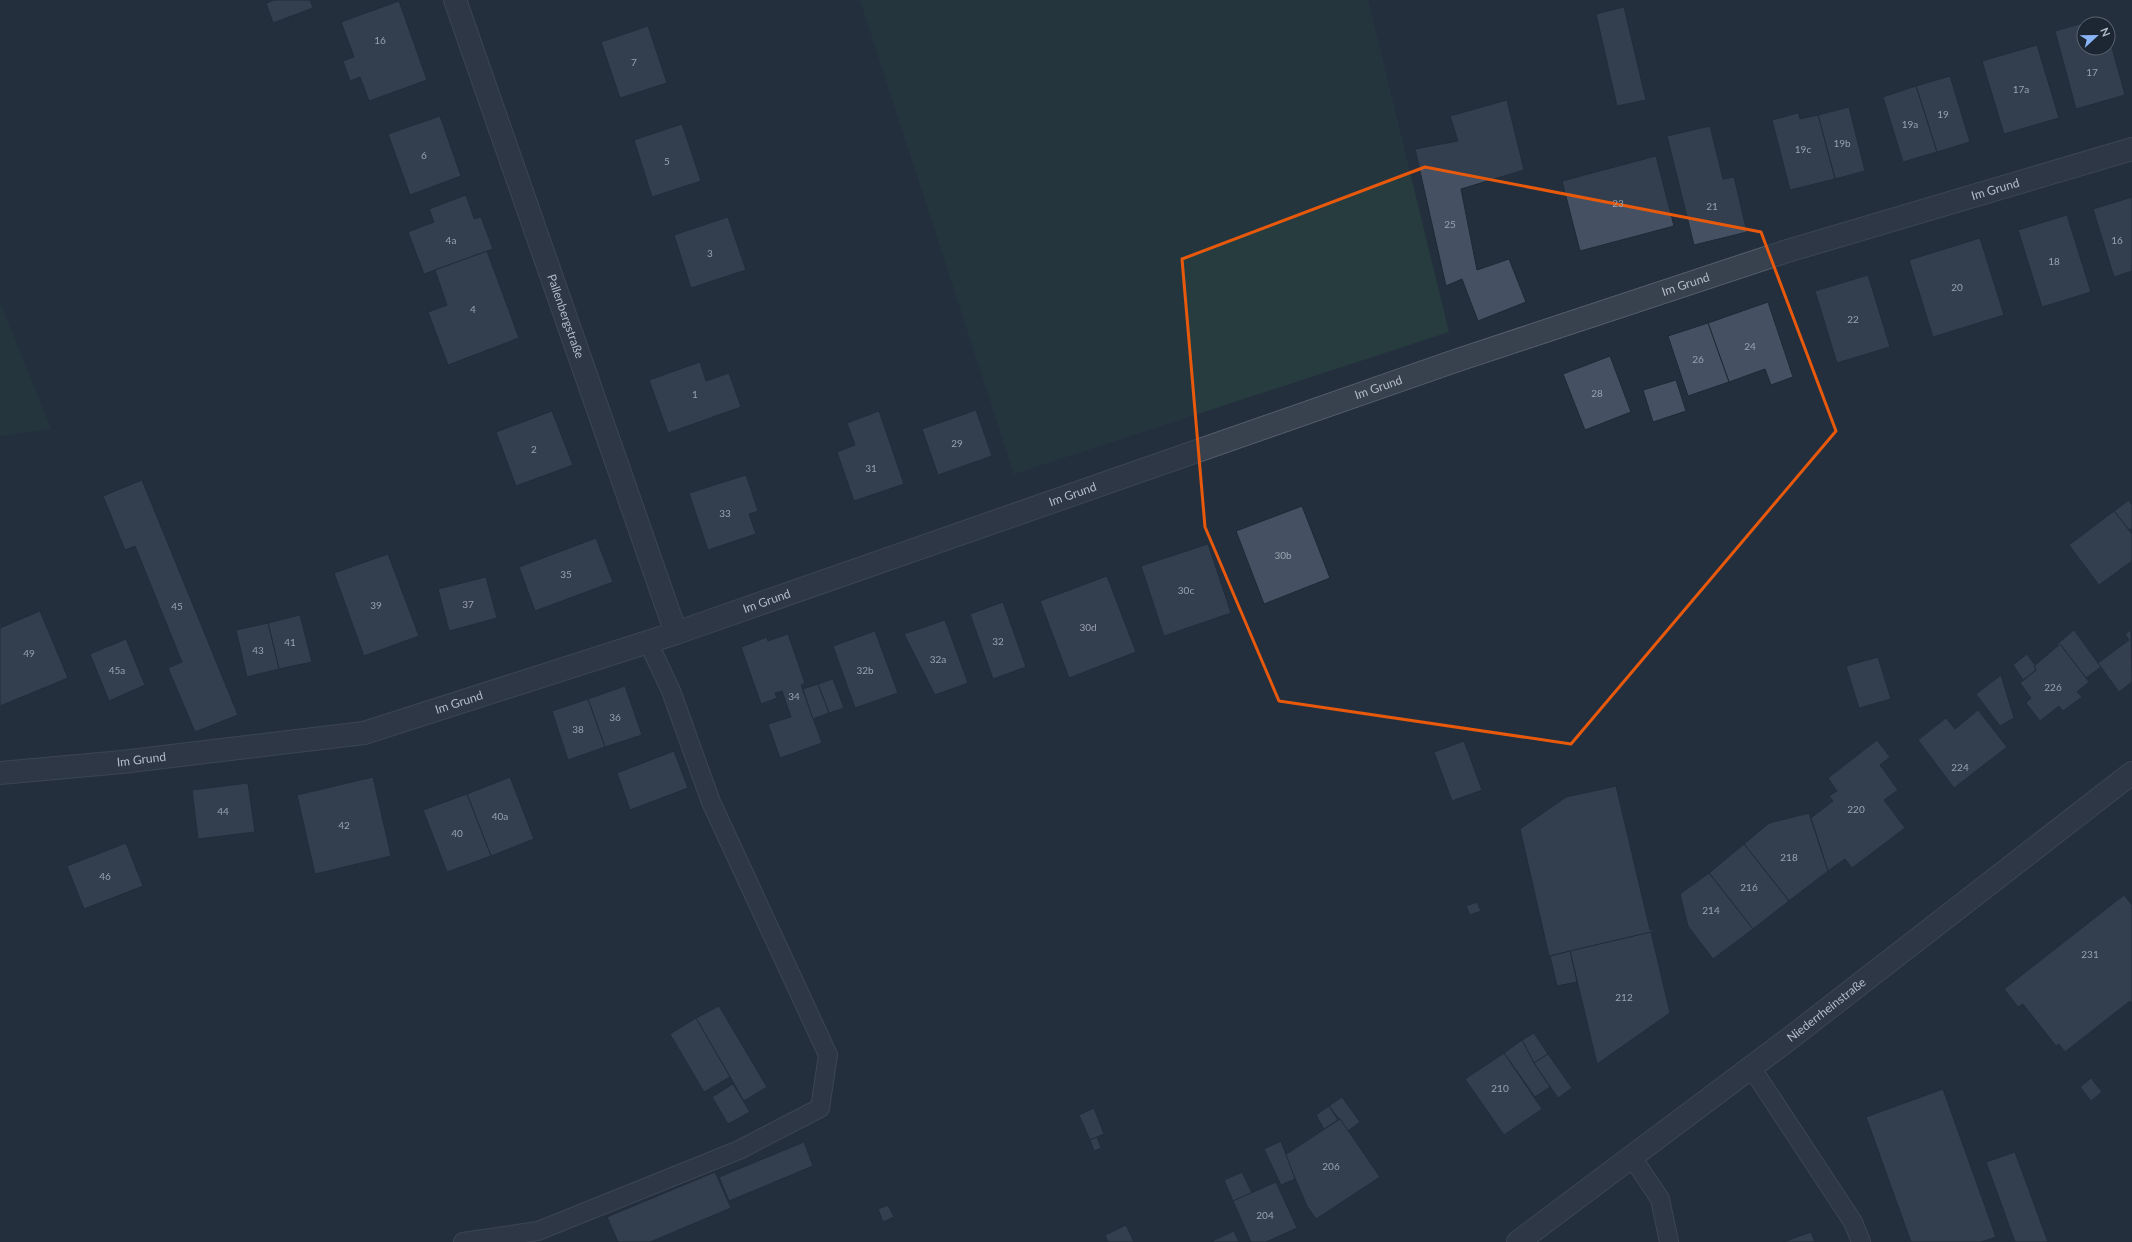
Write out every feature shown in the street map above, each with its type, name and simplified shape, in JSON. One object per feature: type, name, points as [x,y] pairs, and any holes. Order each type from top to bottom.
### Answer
[{"type":"street","name":"Pallenbergstraße","points":[[455,0],[676,633]]},
{"type":"street","name":"Im Grund","points":[[0,773],[122,762],[364,733],[676,633],[1455,361],[1784,252],[2132,149]]},
{"type":"street","name":"Niederrheinstraße","points":[[1518,1242],[1751,1067],[2132,773]]},
{"type":"lane","points":[[463,1242],[538,1231],[739,1150],[820,1108],[828,1055],[711,802],[671,691],[648,642]]},
{"type":"lane","points":[[1751,1067],[1853,1222],[1861,1242]]},
{"type":"lane","points":[[1632,1157],[1660,1199],[1669,1242]]},
{"type":"highlighted area","points":[[1425,167],[1761,232],[1836,431],[1571,744],[1279,701],[1205,527],[1182,259]]},
{"type":"green space","points":[[860,0],[1368,0],[1449,332],[1014,474]]},
{"type":"green space","points":[[0,303],[51,429],[0,436]]},
{"type":"building","points":[[274,0],[310,0],[313,8],[273,23],[266,3]]},
{"type":"building","points":[[399,1],[427,80],[369,101],[360,77],[350,81],[343,61],[354,57],[341,22]]},
{"type":"building","points":[[1624,7],[1646,100],[1617,106],[1596,14]]},
{"type":"building","points":[[2076,25],[2076,56],[2114,56],[2125,95],[2076,109],[2055,31]]},
{"type":"building","points":[[648,26],[667,83],[620,98],[601,42]]},
{"type":"building","points":[[2037,45],[2059,118],[2004,134],[1982,61]]},
{"type":"building","points":[[1950,76],[1970,142],[1937,152],[1916,86]]},
{"type":"building","points":[[1916,86],[1937,152],[1903,162],[1883,97]]},
{"type":"building","points":[[1507,100],[1524,170],[1461,189],[1477,270],[1509,259],[1526,302],[1478,321],[1462,279],[1446,286],[1415,149],[1458,141],[1450,116]]},
{"type":"building","points":[[1849,107],[1865,171],[1835,179],[1818,115]]},
{"type":"building","points":[[1798,113],[1800,119],[1818,115],[1835,179],[1790,190],[1772,120]]},
{"type":"building","points":[[440,116],[461,176],[410,195],[388,134]]},
{"type":"building","points":[[682,124],[701,181],[652,197],[634,140]]},
{"type":"building","points":[[1710,126],[1723,179],[1734,177],[1747,232],[1694,245],[1667,136]]},
{"type":"building","points":[[1656,156],[1674,226],[1580,251],[1562,181]]},
{"type":"building","points":[[466,195],[474,219],[481,217],[493,249],[424,274],[408,232],[434,222],[429,209]]},
{"type":"building","points":[[2132,197],[2132,271],[2114,277],[2093,209]]},
{"type":"building","points":[[2067,215],[2091,292],[2042,307],[2018,230]]},
{"type":"building","points":[[728,217],[746,270],[691,288],[674,235]]},
{"type":"building","points":[[1980,238],[2004,315],[1933,337],[1909,260]]},
{"type":"building","points":[[487,251],[519,338],[448,365],[428,312],[447,305],[435,270]]},
{"type":"building","points":[[1868,275],[1890,347],[1837,363],[1815,291]]},
{"type":"building","points":[[1768,302],[1793,377],[1771,385],[1765,369],[1729,382],[1708,323]]},
{"type":"building","points":[[1708,323],[1729,382],[1688,396],[1668,336]]},
{"type":"building","points":[[1610,356],[1631,412],[1585,430],[1563,374]]},
{"type":"building","points":[[700,362],[706,381],[729,373],[741,407],[668,433],[649,380]]},
{"type":"building","points":[[1676,380],[1686,411],[1653,422],[1643,390]]},
{"type":"building","points":[[976,410],[992,456],[938,475],[922,429]]},
{"type":"building","points":[[552,411],[573,465],[516,486],[496,432]]},
{"type":"building","points":[[879,411],[904,484],[854,501],[837,452],[855,445],[847,423]]},
{"type":"building","points":[[746,475],[758,511],[749,514],[756,534],[708,550],[689,493]]},
{"type":"building","points":[[142,480],[238,715],[195,732],[168,668],[182,662],[135,546],[125,550],[103,496]]},
{"type":"building","points":[[2129,500],[2132,505],[2132,528],[2129,530],[2114,511]]},
{"type":"building","points":[[1302,506],[1330,578],[1264,604],[1236,531]]},
{"type":"building","points":[[2114,511],[2132,534],[2132,561],[2099,585],[2069,545]]},
{"type":"building","points":[[596,538],[613,582],[535,611],[519,567]]},
{"type":"building","points":[[1208,544],[1231,613],[1164,636],[1141,566]]},
{"type":"building","points":[[388,554],[419,636],[364,656],[334,573]]},
{"type":"building","points":[[1107,576],[1136,652],[1069,678],[1040,601]]},
{"type":"building","points":[[486,577],[497,618],[449,631],[438,589]]},
{"type":"building","points":[[1003,602],[1026,667],[993,679],[970,614]]},
{"type":"building","points":[[40,611],[68,678],[0,706],[0,628]]},
{"type":"building","points":[[300,615],[312,662],[279,669],[268,623]]},
{"type":"building","points":[[945,620],[968,683],[935,695],[904,634]]},
{"type":"building","points":[[268,623],[279,669],[247,677],[236,630]]},
{"type":"building","points":[[2074,630],[2101,667],[2086,678],[2060,644],[2058,646],[2056,645]]},
{"type":"building","points":[[2131,630],[2132,682],[2119,692],[2098,663],[2129,640],[2125,634]]},
{"type":"building","points":[[875,631],[898,693],[855,708],[833,646]]},
{"type":"building","points":[[788,634],[805,683],[801,685],[822,743],[780,758],[768,724],[791,717],[782,691],[775,693],[777,698],[761,704],[741,647],[767,637],[768,641]]},
{"type":"building","points":[[126,639],[145,685],[109,701],[90,654]]},
{"type":"building","points":[[2060,644],[2089,682],[2077,692],[2082,697],[2063,711],[2059,706],[2040,721],[2026,703],[2031,698],[2020,683],[2036,670],[2034,666]]},
{"type":"building","points":[[2027,654],[2035,665],[2036,670],[2023,680],[2013,665]]},
{"type":"building","points":[[1878,657],[1891,699],[1859,708],[1846,666]]},
{"type":"building","points":[[2001,675],[2014,718],[2000,726],[1976,694]]},
{"type":"building","points":[[833,679],[844,708],[829,713],[818,684]]},
{"type":"building","points":[[818,684],[829,713],[813,719],[803,689]]},
{"type":"building","points":[[625,686],[642,735],[605,747],[588,699]]},
{"type":"building","points":[[588,699],[605,747],[568,760],[552,711]]},
{"type":"building","points":[[1978,710],[2007,747],[1954,788],[1918,740],[1946,718],[1955,729]]},
{"type":"building","points":[[1877,740],[1890,757],[1880,765],[1898,790],[1884,800],[1905,828],[1852,868],[1845,859],[1828,871],[1811,818],[1833,801],[1829,796],[1837,791],[1828,778]]},
{"type":"building","points":[[1464,741],[1482,790],[1452,801],[1434,752]]},
{"type":"building","points":[[674,751],[688,788],[630,810],[617,773]]},
{"type":"building","points":[[373,777],[391,856],[315,874],[297,795]]},
{"type":"building","points":[[510,777],[534,839],[491,856],[467,794]]},
{"type":"building","points":[[248,783],[255,832],[198,839],[192,790]]},
{"type":"building","points":[[1616,786],[1650,930],[1653,929],[1653,932],[1549,956],[1520,829],[1566,797]]},
{"type":"building","points":[[467,794],[491,856],[447,872],[423,810]]},
{"type":"building","points":[[1809,813],[1828,871],[1789,901],[1744,844],[1769,823]]},
{"type":"building","points":[[126,843],[143,886],[84,909],[67,866]]},
{"type":"building","points":[[1744,844],[1789,901],[1753,929],[1709,873]]},
{"type":"building","points":[[1709,873],[1753,929],[1713,959],[1688,926],[1680,894]]},
{"type":"building","points":[[2124,895],[2132,905],[2132,1004],[2130,1001],[2065,1052],[2059,1044],[2056,1046],[2023,1004],[2018,1007],[2004,989]]},
{"type":"building","points":[[1477,902],[1481,911],[1470,915],[1466,906]]},
{"type":"building","points":[[1651,932],[1670,1013],[1597,1064],[1570,951]]},
{"type":"building","points":[[1570,951],[1577,982],[1557,986],[1550,956]]},
{"type":"building","points":[[719,1006],[767,1087],[744,1101],[696,1018]]},
{"type":"building","points":[[696,1018],[730,1077],[704,1092],[670,1034]]},
{"type":"building","points":[[1534,1033],[1548,1054],[1534,1063],[1522,1040]]},
{"type":"building","points":[[1522,1040],[1534,1063],[1550,1087],[1535,1097],[1504,1053]]},
{"type":"building","points":[[1504,1053],[1542,1109],[1504,1135],[1465,1079]]},
{"type":"building","points":[[1548,1054],[1572,1088],[1558,1098],[1534,1063]]},
{"type":"building","points":[[2091,1078],[2102,1092],[2091,1101],[2080,1087]]},
{"type":"building","points":[[733,1084],[750,1112],[728,1124],[712,1097]]},
{"type":"building","points":[[1943,1089],[1996,1237],[1981,1242],[1911,1242],[1866,1117]]},
{"type":"building","points":[[1342,1097],[1360,1122],[1348,1131],[1329,1106]]},
{"type":"building","points":[[1329,1106],[1338,1120],[1324,1129],[1316,1115]]},
{"type":"building","points":[[1094,1108],[1104,1134],[1090,1140],[1079,1115]]},
{"type":"building","points":[[1340,1119],[1380,1177],[1316,1219],[1307,1206],[1285,1155]]},
{"type":"building","points":[[1097,1137],[1101,1148],[1094,1151],[1090,1140]]},
{"type":"building","points":[[1281,1141],[1295,1179],[1281,1185],[1264,1149]]},
{"type":"building","points":[[804,1142],[813,1166],[729,1201],[719,1177]]},
{"type":"building","points":[[2015,1152],[2048,1242],[2015,1242],[1986,1162]]},
{"type":"building","points":[[715,1172],[731,1208],[650,1242],[618,1242],[607,1217]]},
{"type":"building","points":[[1242,1172],[1252,1193],[1233,1201],[1224,1180]]},
{"type":"building","points":[[1276,1182],[1297,1228],[1266,1242],[1251,1242],[1233,1201]]},
{"type":"building","points":[[888,1205],[894,1217],[883,1222],[878,1209]]},
{"type":"building","points":[[1126,1225],[1134,1242],[1108,1242],[1105,1235]]},
{"type":"building","points":[[1234,1231],[1239,1242],[1210,1242]]},
{"type":"building","points":[[1811,1232],[1815,1242],[1783,1242]]}]
